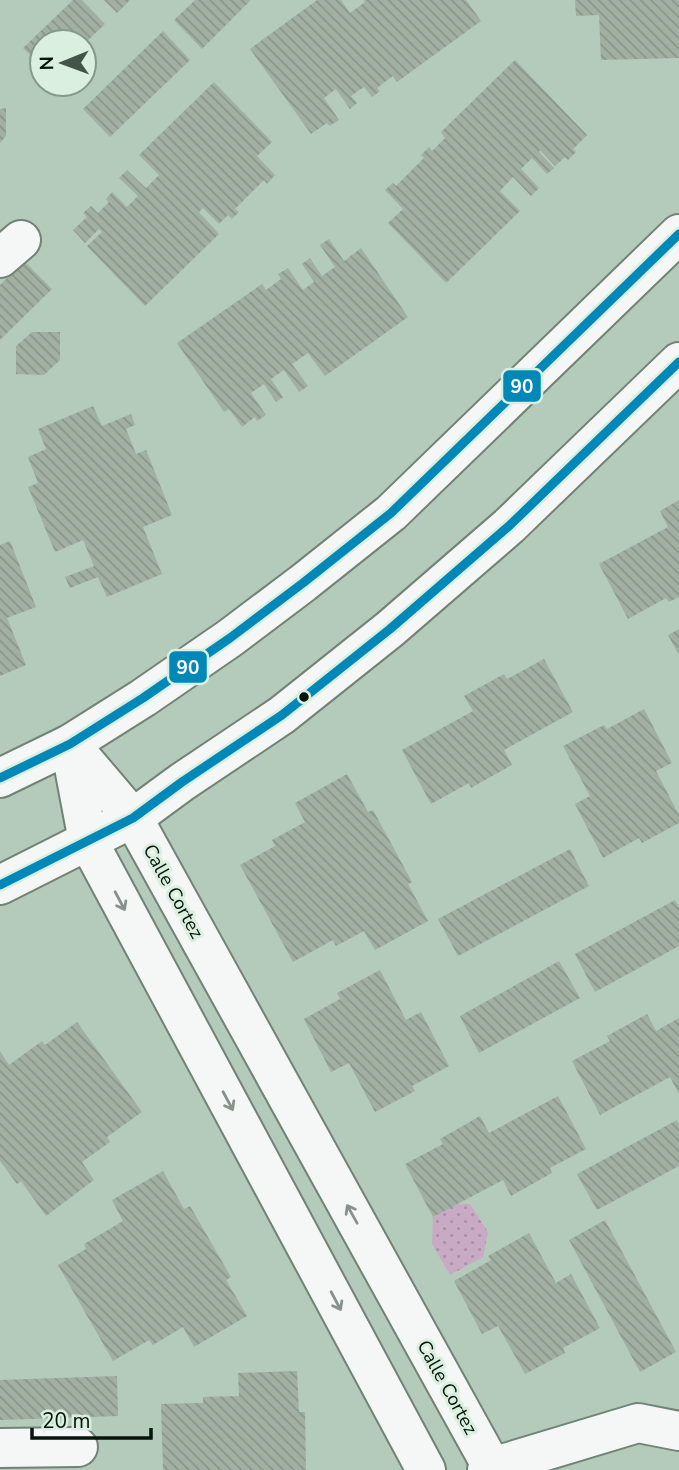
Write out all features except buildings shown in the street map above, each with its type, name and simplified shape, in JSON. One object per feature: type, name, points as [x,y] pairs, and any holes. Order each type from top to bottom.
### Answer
[{"type":"street","points":[[0,778],[70,744],[143,698],[230,638],[391,513],[679,234]]},
{"type":"street","points":[[0,885],[133,818],[282,715],[390,629],[509,526],[679,362]]},
{"type":"street","points":[[70,744],[88,841],[426,1470]]},
{"type":"street","name":"Calle Cortez","points":[[70,744],[133,818],[490,1469]]},
{"type":"street","points":[[490,1469],[638,1423],[679,1431]]},
{"type":"street","points":[[0,1448],[78,1447]]},
{"type":"shaded area","points":[[454,1204],[470,1204],[488,1232],[483,1257],[450,1275],[432,1244],[433,1215]]},
{"type":"transit line","name":"90","points":[[0,778],[70,744],[143,698],[230,638],[391,513],[679,234]]},
{"type":"transit line","name":"90","points":[[0,885],[133,818],[282,715],[390,629],[509,526],[679,362]]}]
